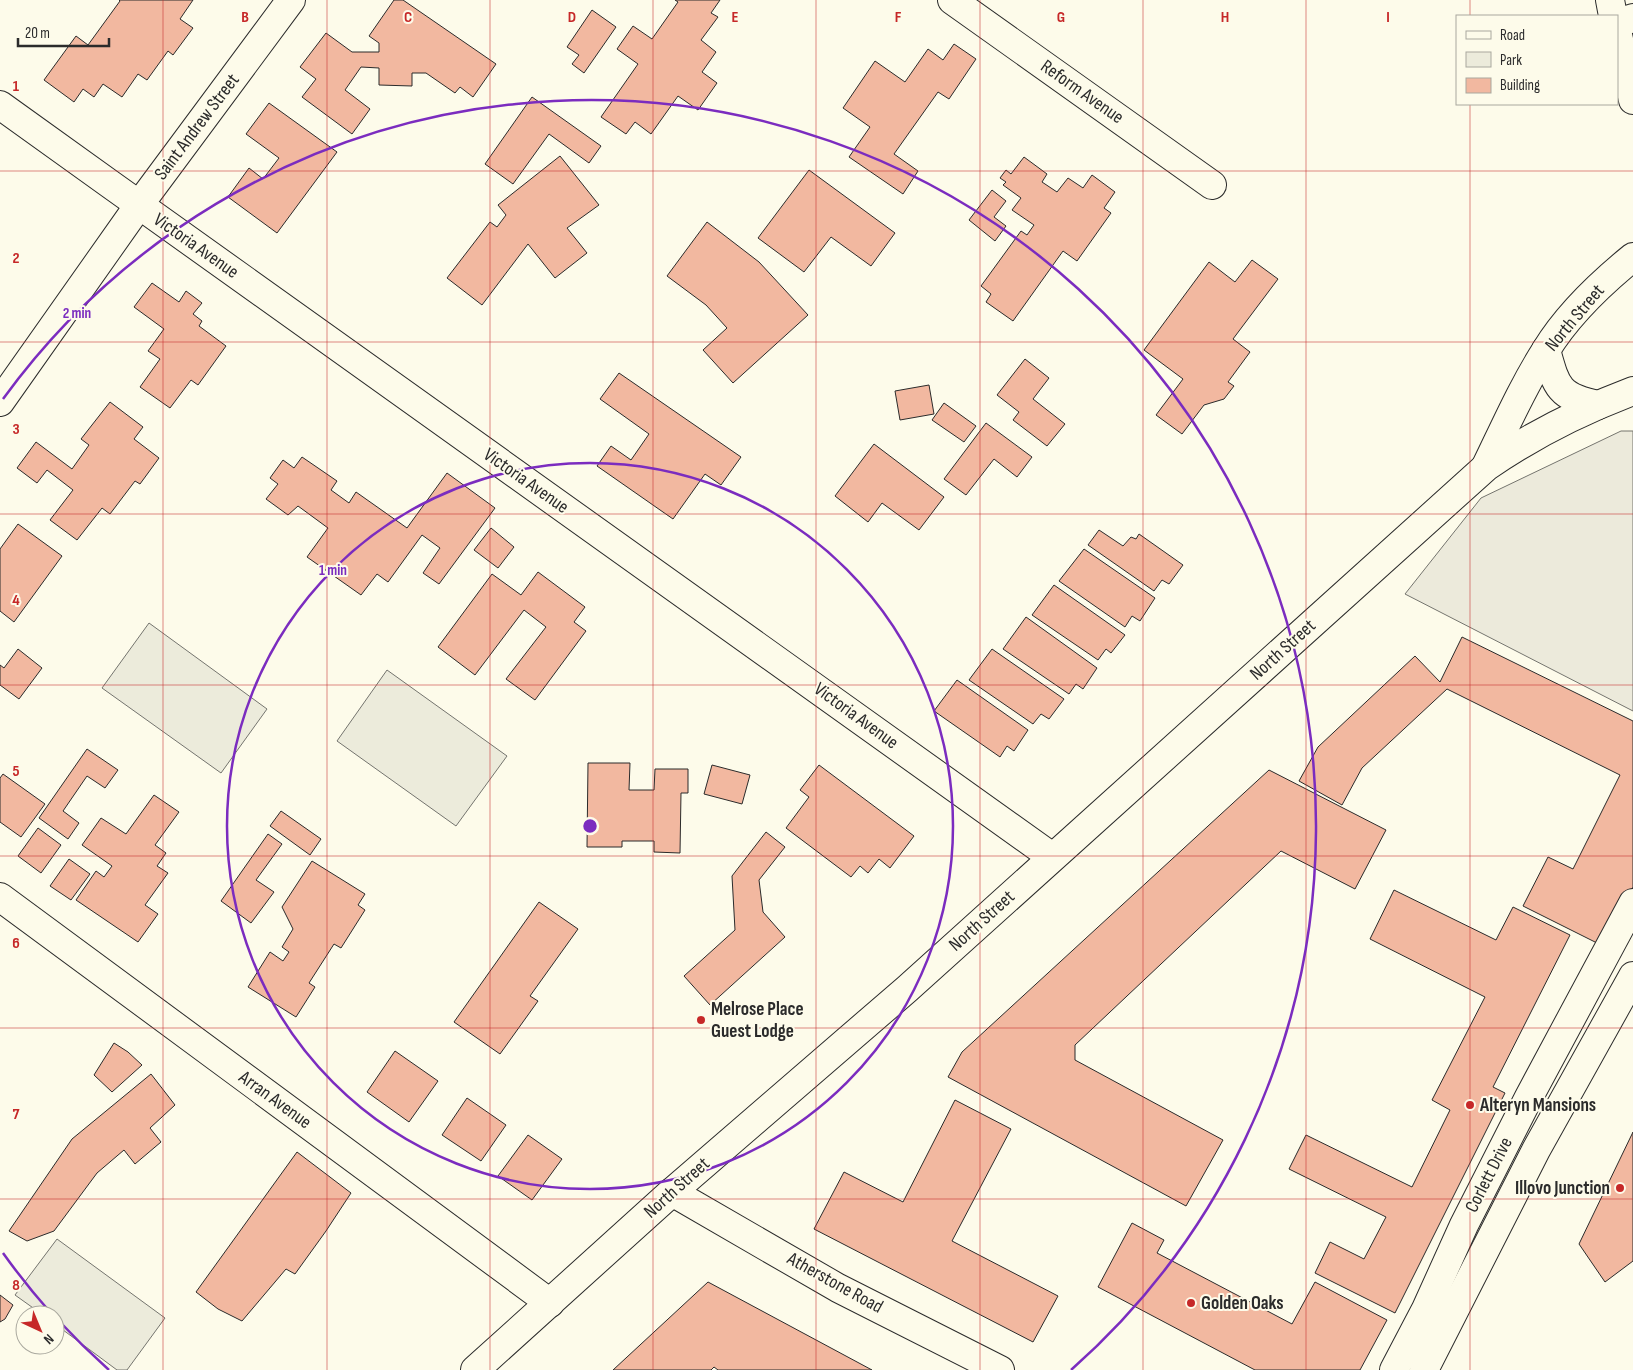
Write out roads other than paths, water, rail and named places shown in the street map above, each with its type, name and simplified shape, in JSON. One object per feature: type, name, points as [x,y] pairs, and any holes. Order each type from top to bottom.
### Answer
[{"type":"street","name":"Saint Andrew Street","points":[[0,402],[139,205],[291,0]]},
{"type":"street","name":"Reform Avenue","points":[[952,0],[1212,185]]},
{"type":"street","points":[[1610,0],[1613,15]]},
{"type":"street","points":[[1618,23],[1633,18]]},
{"type":"street","points":[[1618,35],[1633,100]]},
{"type":"street","name":"Victoria Avenue","points":[[0,105],[705,606],[1052,857]]},
{"type":"street","name":"North Street","points":[[1486,467],[1546,350],[1589,297],[1633,257]]},
{"type":"street","points":[[1546,350],[1552,370],[1564,394],[1598,405]]},
{"type":"street","name":"North Street","points":[[474,1370],[672,1192],[907,989],[1486,467],[1514,448],[1566,418],[1633,391]]},
{"type":"street","name":"Arran Avenue","points":[[0,896],[550,1303]]},
{"type":"street","name":"Corlett Drive","points":[[1394,1370],[1426,1309],[1464,1224],[1524,1106],[1633,903]]},
{"type":"street","name":"Corlett Drive","points":[[1424,1370],[1536,1150],[1633,976]]},
{"type":"street","name":"Atherstone Road","points":[[672,1192],[838,1288],[1000,1370]]},
{"type":"place","name":"Melrose Place Guest Lodge","points":[[701,1020]]},
{"type":"place","name":"Alteryn Mansions","points":[[1470,1105]]},
{"type":"place","name":"Illovo Junction","points":[[1620,1188]]},
{"type":"place","name":"Golden Oaks","points":[[1191,1303]]}]
